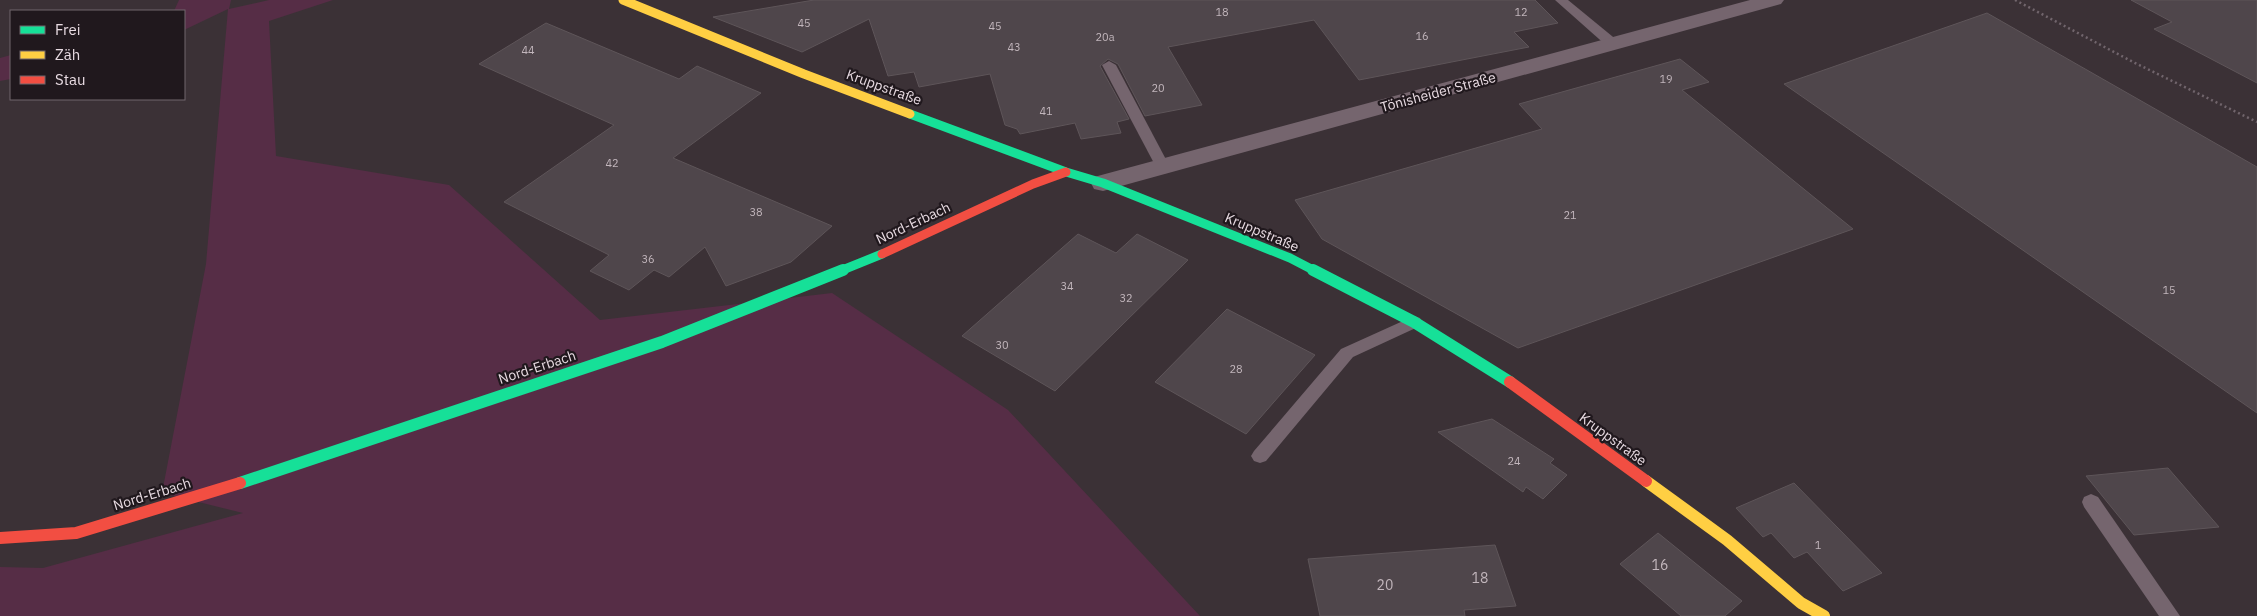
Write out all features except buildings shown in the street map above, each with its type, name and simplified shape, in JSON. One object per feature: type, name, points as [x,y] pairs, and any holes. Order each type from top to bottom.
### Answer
[{"type":"street","name":"Kruppstraße","points":[[623,0],[804,74],[1066,172],[1103,183],[1290,258],[1414,322],[1514,385],[1727,540],[1801,603],[1824,616]]},
{"type":"street","name":"Tönisheider Straße","points":[[1103,183],[1774,0]]},
{"type":"street","name":"Nord-Erbach","points":[[0,538],[76,533],[233,485],[662,342],[875,257],[1033,184],[1066,172]]},
{"type":"lane","points":[[1561,0],[1613,44]]},
{"type":"lane","points":[[1109,65],[1163,166]]},
{"type":"lane","points":[[1260,456],[1347,353],[1414,322]]},
{"type":"lane","points":[[2091,502],[2170,616]]},
{"type":"path","points":[[2015,0],[2135,63],[2257,122]]},
{"type":"shaded area","points":[[179,0],[231,0],[229,9],[269,0],[333,0],[269,21],[276,156],[449,185],[600,320],[832,293],[1008,410],[1200,616],[0,616],[0,567],[43,568],[243,513],[162,493],[206,264],[228,9],[185,30],[185,10],[174,10]]},
{"type":"shaded area","points":[[10,55],[10,79],[0,81],[0,58]]},
{"type":"traffic: fast","points":[[910,114],[1066,172],[1103,183],[1290,258],[1414,322],[1510,382]]},
{"type":"traffic: fast","points":[[240,483],[662,342],[882,254]]},
{"type":"traffic: slow","points":[[623,0],[804,74],[910,114]]},
{"type":"traffic: slow","points":[[1646,481],[1727,540],[1801,603],[1824,616]]},
{"type":"traffic: jam","points":[[882,254],[1033,184],[1066,172]]},
{"type":"traffic: jam","points":[[1510,382],[1646,481]]},
{"type":"traffic: jam","points":[[0,538],[76,533],[240,483]]}]
